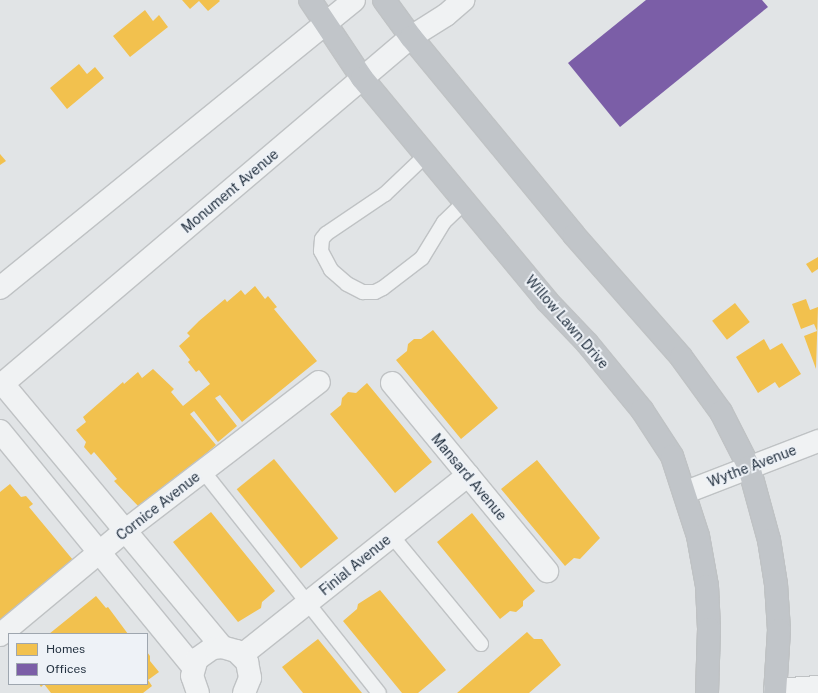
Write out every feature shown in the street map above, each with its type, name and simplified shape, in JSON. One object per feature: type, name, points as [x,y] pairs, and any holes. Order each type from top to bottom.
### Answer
[{"type":"main road","name":"Willow Lawn Drive","points":[[310,0],[327,22],[362,78],[465,202],[642,410],[672,456],[686,492],[698,536],[707,586],[709,629],[706,693]]},
{"type":"main road","points":[[384,0],[411,37],[574,235],[681,357],[721,412],[749,467],[769,540],[776,584],[779,630],[775,692]]},
{"type":"street","points":[[0,288],[354,0]]},
{"type":"street","name":"Monument Avenue","points":[[1,385],[411,37],[446,15],[463,0]]},
{"type":"street","name":"Cornice Avenue","points":[[0,635],[126,530],[319,382]]},
{"type":"street","name":"Mansard Avenue","points":[[392,382],[547,570]]},
{"type":"street","points":[[1,385],[126,530],[222,647],[242,655],[246,662],[252,688]]},
{"type":"street","points":[[0,431],[193,667]]},
{"type":"street","name":"Wythe Avenue","points":[[686,492],[818,441]]},
{"type":"street","name":"Finial Avenue","points":[[242,655],[468,475]]},
{"type":"street","points":[[197,693],[193,684],[193,667],[204,652],[222,647]]},
{"type":"street","points":[[775,692],[818,687]]},
{"type":"lane","points":[[426,154],[385,194],[326,234],[322,239],[321,251],[331,270],[346,284],[363,292],[383,288],[422,258],[444,222],[465,202]]},
{"type":"lane","points":[[203,471],[379,693]]},
{"type":"lane","points":[[392,536],[481,644]]},
{"type":"building: Homes","points":[[182,0],[220,1],[208,11],[199,1],[190,9]]},
{"type":"building: Homes","points":[[145,10],[153,21],[159,15],[168,27],[130,57],[113,36]]},
{"type":"building: Homes","points":[[79,64],[87,74],[95,67],[104,78],[67,109],[50,88]]},
{"type":"building: Homes","points":[[0,154],[6,161],[0,165]]},
{"type":"building: Homes","points":[[818,257],[818,269],[812,273],[806,264]]},
{"type":"building: Homes","points":[[255,286],[265,299],[268,296],[277,307],[274,309],[317,361],[242,422],[220,395],[215,398],[237,426],[218,442],[194,411],[190,414],[216,445],[141,509],[114,481],[117,479],[94,452],[91,455],[84,447],[86,442],[76,430],[86,422],[83,417],[123,382],[124,384],[138,372],[142,378],[153,369],[174,389],[171,392],[183,406],[210,384],[199,370],[196,372],[188,362],[190,360],[179,346],[190,336],[187,333],[225,299],[227,302],[241,290],[245,295]]},
{"type":"building: Homes","points":[[806,299],[810,310],[818,307],[816,369],[804,336],[817,331],[814,324],[801,329],[792,304]]},
{"type":"building: Homes","points":[[735,303],[750,322],[727,340],[712,321]]},
{"type":"building: Homes","points":[[433,330],[498,408],[461,439],[396,360],[407,351],[408,344],[414,339],[421,339]]},
{"type":"building: Homes","points":[[764,339],[770,350],[782,343],[801,374],[779,388],[775,382],[758,393],[736,357]]},
{"type":"building: Homes","points":[[367,383],[432,462],[395,493],[330,414],[341,405],[342,398],[348,392],[356,393]]},
{"type":"building: Homes","points":[[274,459],[338,538],[301,568],[237,489]]},
{"type":"building: Homes","points":[[537,460],[600,538],[580,559],[574,558],[565,566],[501,489]]},
{"type":"building: Homes","points":[[10,484],[21,497],[26,496],[33,504],[29,507],[73,560],[0,620],[0,492]]},
{"type":"building: Homes","points":[[211,512],[275,591],[262,602],[261,608],[238,622],[173,542]]},
{"type":"building: Homes","points":[[472,513],[535,591],[523,601],[523,606],[516,612],[510,611],[500,619],[437,542]]},
{"type":"building: Homes","points":[[380,590],[446,670],[418,693],[402,693],[343,621],[357,609],[358,604]]},
{"type":"building: Homes","points":[[96,596],[106,608],[108,607],[127,633],[50,633]]},
{"type":"building: Homes","points":[[527,632],[534,639],[542,639],[561,665],[529,693],[457,693]]},
{"type":"building: Homes","points":[[318,639],[362,693],[303,693],[282,667]]},
{"type":"building: Homes","points":[[148,653],[150,656],[150,661],[159,672],[148,680]]},
{"type":"building: Homes","points":[[148,680],[152,686],[143,693],[51,693],[45,685],[148,685]]},
{"type":"building: Offices","points":[[646,0],[762,0],[768,7],[620,127],[568,63]]}]
